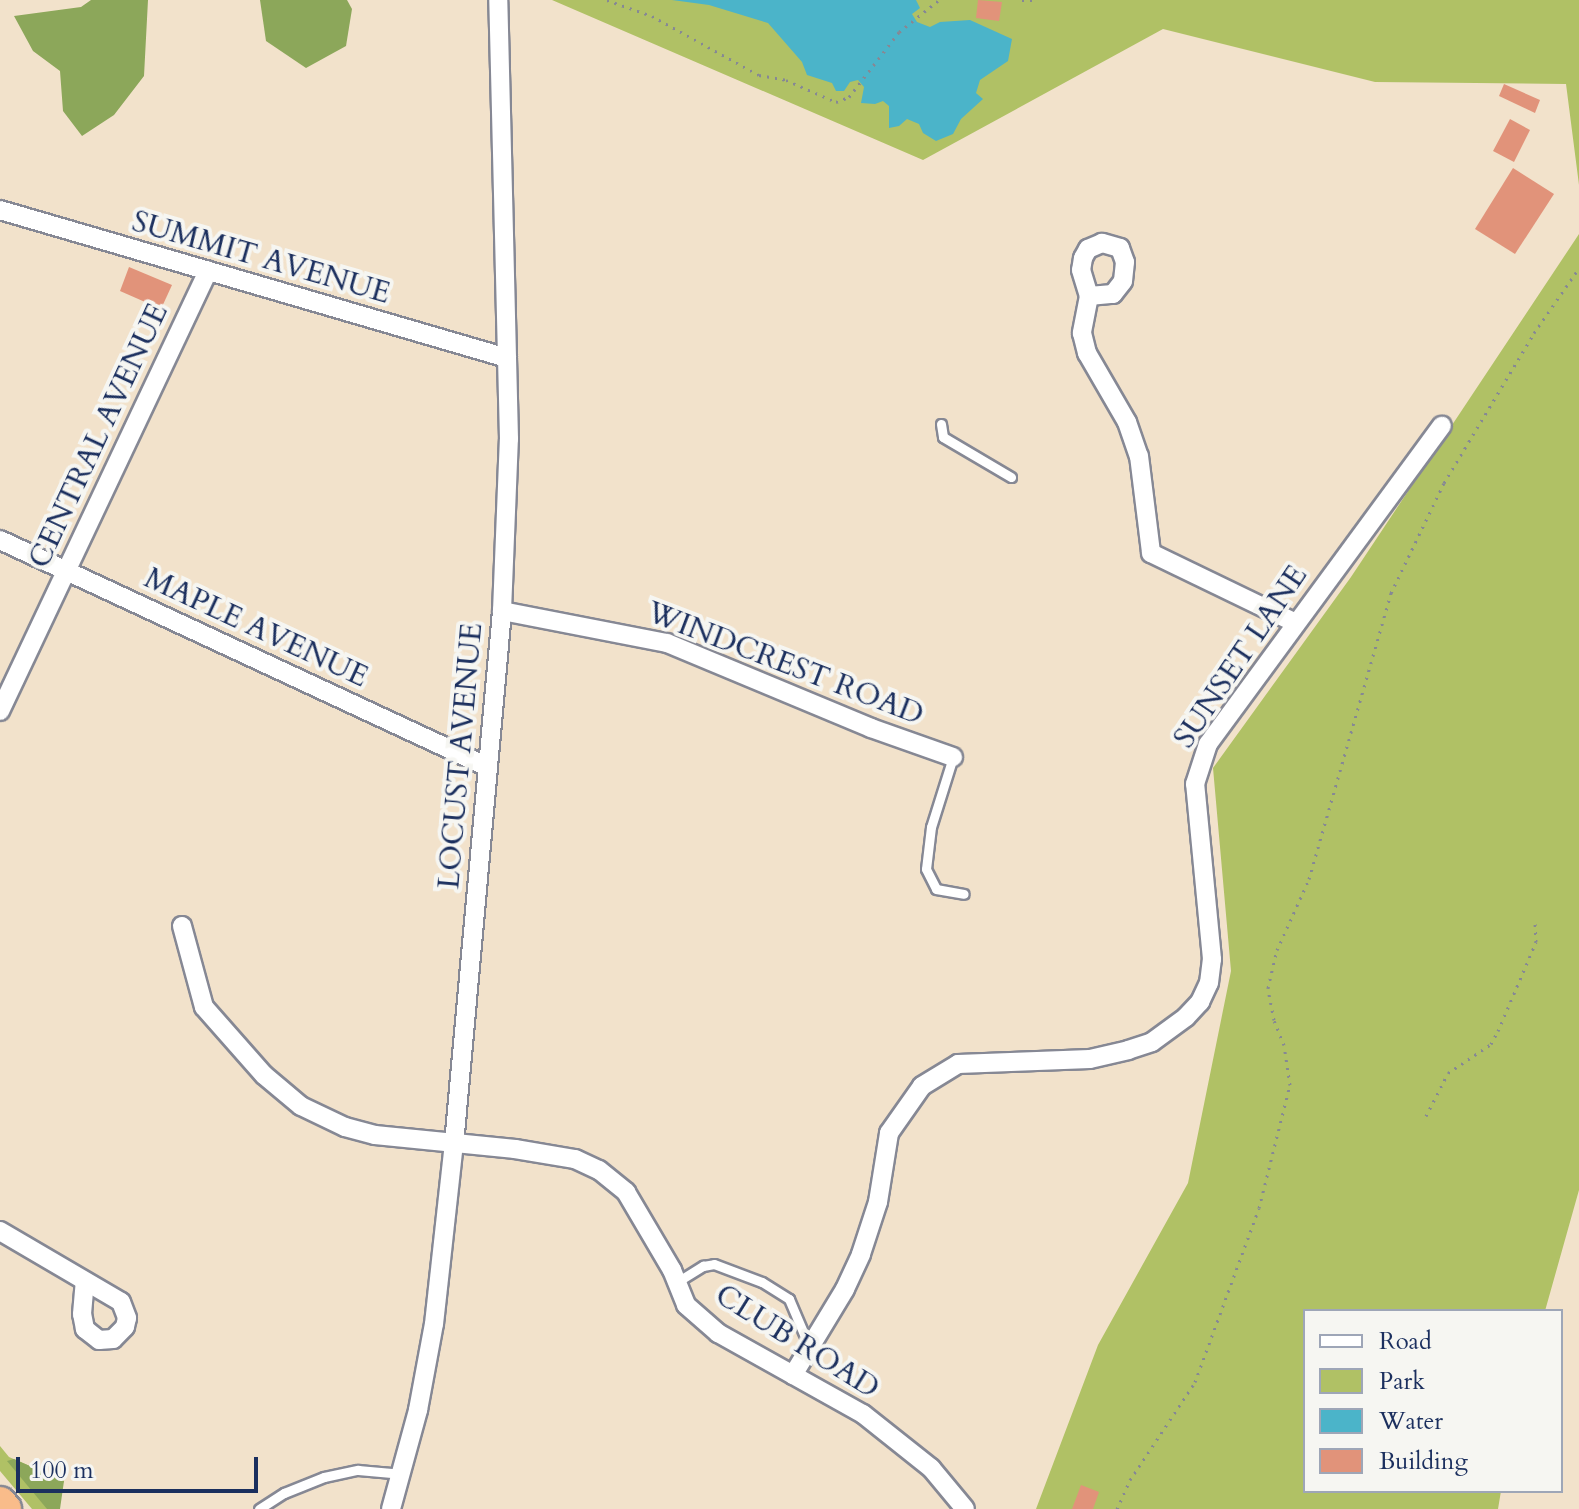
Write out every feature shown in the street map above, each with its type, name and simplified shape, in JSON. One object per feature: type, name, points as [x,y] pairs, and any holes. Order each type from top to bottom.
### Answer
[{"type":"highway","points":[[0,1503],[5,1509]]},
{"type":"street","name":"LOCUST AVENUE","points":[[391,1509],[403,1474],[434,1324],[454,1144],[502,611],[508,485],[498,0]]},
{"type":"street","name":"SUMMIT AVENUE","points":[[0,210],[507,358]]},
{"type":"street","name":"CENTRAL AVENUE","points":[[0,711],[208,271]]},
{"type":"street","points":[[1089,296],[1082,333],[1087,353],[1127,422],[1139,456],[1151,553],[1294,622]]},
{"type":"street","name":"SUNSET LANE","points":[[793,1375],[861,1254],[878,1202],[889,1133],[922,1086],[958,1064],[1076,1060],[1128,1050],[1152,1042],[1186,1017],[1200,1002],[1209,983],[1212,959],[1196,772],[1208,744],[1294,622],[1442,426]]},
{"type":"street","name":"MAPLE AVENUE","points":[[0,540],[488,767]]},
{"type":"street","name":"WINDCREST ROAD","points":[[502,611],[667,643],[871,728],[953,757]]},
{"type":"street","name":"CLUB ROAD","points":[[182,926],[204,1007],[264,1075],[301,1106],[345,1127],[375,1135],[575,1159],[599,1170],[626,1192],[677,1282],[686,1305],[718,1333],[863,1414],[931,1468],[965,1509]]},
{"type":"street","points":[[0,1231],[85,1282]]},
{"type":"lane","points":[[941,424],[943,437],[1011,477]]},
{"type":"lane","points":[[953,757],[931,827],[926,869],[936,889],[964,894]]},
{"type":"lane","points":[[677,1282],[703,1266],[714,1264],[762,1282],[789,1299],[809,1348]]},
{"type":"lane","points":[[259,1509],[284,1493],[324,1477],[358,1470],[403,1474]]},
{"type":"path","points":[[607,0],[652,16],[759,75],[800,85],[836,102],[849,97],[899,32],[939,0]]},
{"type":"path","points":[[1022,0],[1035,0]]},
{"type":"path","points":[[1117,1509],[1130,1480],[1195,1382],[1259,1208],[1290,1085],[1284,1045],[1274,1020],[1268,988],[1277,950],[1309,879],[1391,593],[1444,483],[1534,333],[1579,268]]},
{"type":"path","points":[[1426,1116],[1448,1073],[1491,1044],[1536,942],[1535,923]]},
{"type":"green space","points":[[91,0],[148,0],[144,76],[114,115],[82,136],[63,111],[60,71],[33,51],[14,16],[81,7]]},
{"type":"green space","points":[[260,0],[347,0],[352,9],[346,46],[306,68],[266,41]]},
{"type":"green space","points":[[552,0],[1579,0],[1579,185],[1566,84],[1375,82],[1163,29],[923,160]]},
{"type":"green space","points":[[1579,234],[1579,1190],[1546,1309],[1303,1309],[1303,1493],[1501,1493],[1498,1509],[1036,1509],[1098,1345],[1188,1183],[1231,971],[1213,768],[1351,577]]},
{"type":"green space","points":[[0,1446],[9,1457],[64,1481],[53,1509],[32,1509],[0,1471]]},
{"type":"green space","points":[[14,1459],[64,1481],[60,1509],[47,1509],[7,1461]]},
{"type":"water","points":[[672,0],[916,0],[920,8],[912,14],[917,22],[930,27],[940,22],[970,20],[1012,39],[1008,61],[980,80],[976,93],[983,99],[961,119],[953,134],[936,141],[923,133],[919,124],[907,119],[899,126],[889,128],[889,106],[883,101],[861,103],[864,87],[858,80],[850,82],[844,91],[836,91],[832,83],[807,75],[802,62],[768,23],[709,5]]},
{"type":"building","points":[[978,0],[1002,2],[999,21],[976,18]]},
{"type":"building","points":[[1504,84],[1540,100],[1535,113],[1499,96]]},
{"type":"building","points":[[1510,119],[1530,130],[1514,162],[1493,151]]},
{"type":"building","points":[[1513,168],[1554,194],[1515,254],[1475,229]]},
{"type":"building","points":[[129,267],[172,285],[161,309],[120,291]]},
{"type":"building","points":[[1081,1485],[1099,1492],[1093,1509],[1072,1509]]}]
